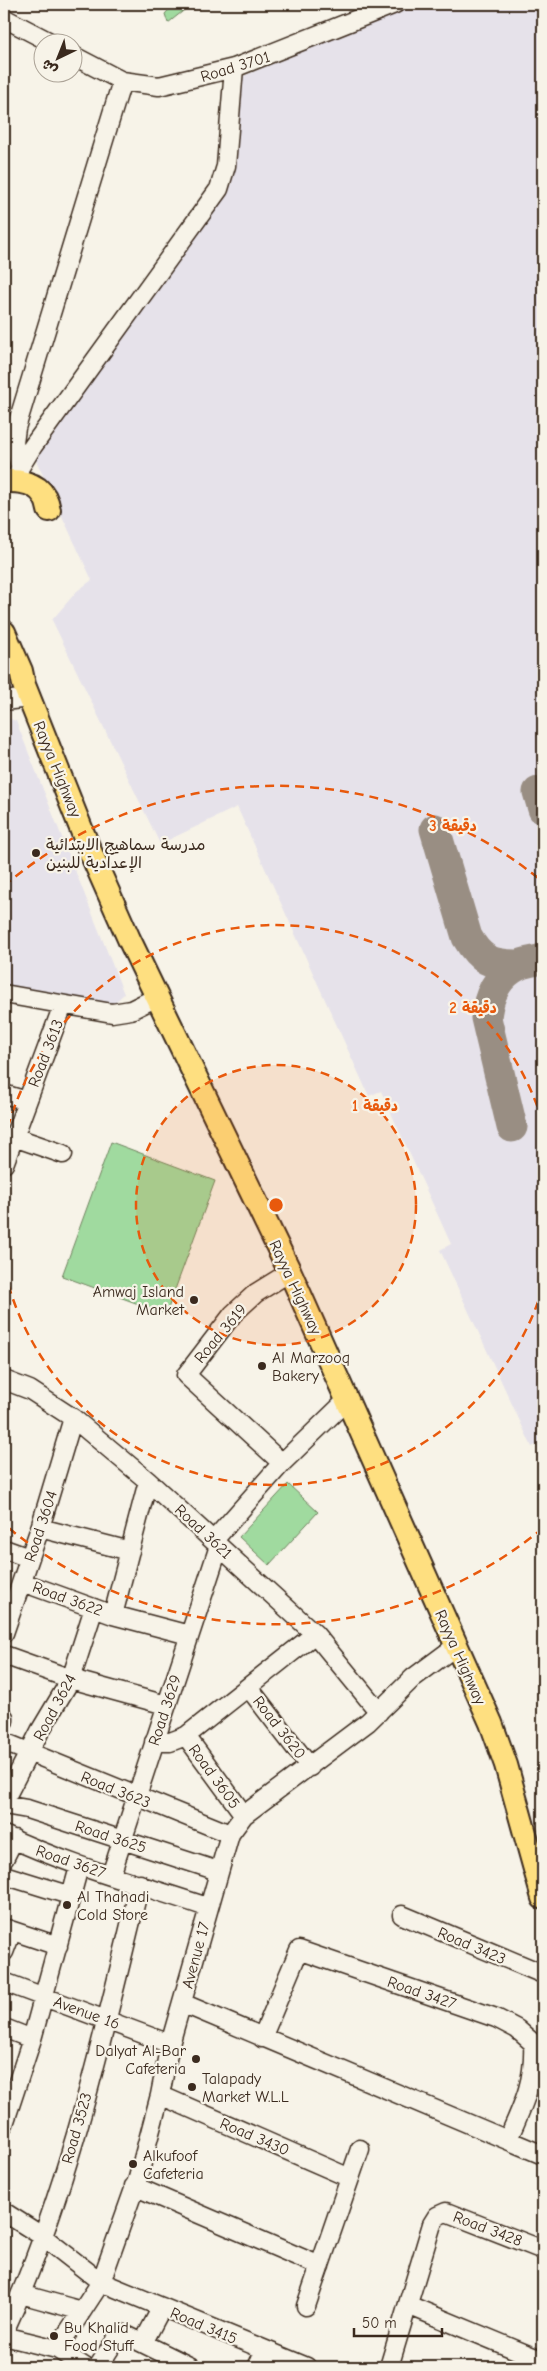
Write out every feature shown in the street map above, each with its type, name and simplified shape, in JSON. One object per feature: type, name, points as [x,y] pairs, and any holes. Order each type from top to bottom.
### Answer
[{"type":"main road","points":[[13,476],[41,491],[48,501],[49,510]]},
{"type":"main road","name":"Rayya Highway","points":[[4,632],[21,671],[19,691]]},
{"type":"main road","name":"Rayya Highway","points":[[4,656],[157,997],[290,1272],[499,1744],[543,1898]]},
{"type":"street","name":"Road 3701","points":[[82,60],[122,82],[159,86],[234,68],[395,4]]},
{"type":"street","points":[[4,18],[32,33]]},
{"type":"street","points":[[13,476],[219,189],[226,166],[234,68]]},
{"type":"street","points":[[13,476],[16,428],[122,82]]},
{"type":"street","points":[[4,701],[19,691]]},
{"type":"street","name":"Road 3613","points":[[4,994],[112,1013],[131,1010],[157,997]]},
{"type":"street","name":"Road 3613","points":[[4,1164],[63,1005]]},
{"type":"street","name":"Road 3613","points":[[4,1094],[27,1101]]},
{"type":"street","points":[[14,1137],[63,1154]]},
{"type":"street","name":"Road 3619","points":[[282,1463],[186,1375],[223,1325],[240,1307],[256,1293],[290,1272]]},
{"type":"street","name":"Road 3621","points":[[4,1380],[30,1390],[73,1418],[148,1481],[315,1634],[379,1712]]},
{"type":"street","name":"Road 3629","points":[[111,1875],[189,1635],[216,1543],[282,1463],[347,1400]]},
{"type":"street","name":"Road 3604","points":[[4,1633],[40,1528],[73,1418]]},
{"type":"street","name":"Road 3622","points":[[113,1615],[148,1481]]},
{"type":"street","points":[[40,1528],[130,1551]]},
{"type":"street","points":[[4,1549],[29,1558]]},
{"type":"street","name":"Road 3622","points":[[22,1582],[113,1615],[189,1635]]},
{"type":"street","name":"Road 3624","points":[[4,1801],[30,1754],[40,1731],[72,1679],[94,1608]]},
{"type":"street","name":"Road 3620","points":[[154,1742],[170,1742],[186,1736],[315,1634]]},
{"type":"street","name":"Avenue 17","points":[[57,2349],[101,2282],[134,2186],[160,2095],[170,2044],[207,1907],[230,1834],[244,1816],[379,1712],[413,1678],[456,1646]]},
{"type":"street","points":[[4,1655],[72,1679],[166,1705]]},
{"type":"street","name":"Road 3620","points":[[249,1688],[310,1767]]},
{"type":"street","name":"Road 3605","points":[[186,1736],[244,1816]]},
{"type":"street","name":"Road 3623","points":[[4,1742],[230,1834]]},
{"type":"street","name":"Road 3625","points":[[4,1805],[28,1809],[218,1871]]},
{"type":"street","points":[[4,1859],[9,1838]]},
{"type":"street","name":"Road 3627","points":[[9,1838],[79,1867],[140,1884],[207,1907]]},
{"type":"street","points":[[5,2117],[32,2039],[79,1867]]},
{"type":"street","points":[[4,1875],[72,1896]]},
{"type":"street","points":[[107,2019],[140,1884]]},
{"type":"street","name":"Road 3423","points":[[402,1915],[543,1974]]},
{"type":"street","points":[[4,1952],[8,1929],[58,1946]]},
{"type":"street","name":"Road 3427","points":[[262,2038],[299,1950],[496,2018],[517,2029],[532,2043],[534,2066],[524,2102],[508,2139]]},
{"type":"street","name":"Avenue 16","points":[[4,1982],[170,2044]]},
{"type":"street","points":[[182,2003],[543,2155]]},
{"type":"street","name":"Road 3523","points":[[4,2332],[21,2294],[42,2236],[69,2153],[107,2019]]},
{"type":"street","points":[[4,2028],[32,2039]]},
{"type":"street","name":"Road 3430","points":[[160,2095],[350,2178]]},
{"type":"street","points":[[306,2306],[360,2149]]},
{"type":"street","points":[[134,2186],[320,2266]]},
{"type":"street","name":"Road 3415","points":[[4,2212],[42,2236],[101,2282],[307,2367]]},
{"type":"street","name":"Road 3428","points":[[390,2367],[432,2224],[437,2216],[446,2212],[543,2250]]},
{"type":"street","points":[[21,2294],[82,2311]]},
{"type":"street","points":[[408,2305],[543,2361],[541,2367]]},
{"type":"street","points":[[143,2343],[162,2307]]},
{"type":"street","points":[[98,2367],[121,2334],[143,2343],[180,2365]]},
{"type":"street","points":[[4,2336],[57,2349],[85,2367]]},
{"type":"street","points":[[256,2367],[265,2350]]},
{"type":"shaded area","points":[[416,4],[543,4],[543,1442],[532,1447],[440,1250],[451,1244],[381,1091],[369,1096],[237,807],[160,844],[52,620],[77,591],[92,580],[33,454],[232,184],[241,77]]},
{"type":"shaded area","name":"مدرسة سماهيج الابتدائية الإعدادية للبنين","points":[[4,717],[16,721],[124,994],[112,1005],[4,985]]},
{"type":"green space","points":[[174,4],[192,4],[168,23],[165,14]]},
{"type":"green space","points":[[111,1142],[215,1181],[166,1314],[62,1276]]},
{"type":"green space","points":[[288,1484],[318,1512],[269,1565],[239,1537]]},
{"type":"taxiway","points":[[538,792],[543,809]]},
{"type":"taxiway","points":[[435,829],[467,937],[477,951],[487,960],[500,964],[517,965]]},
{"type":"taxiway","points":[[512,1127],[486,1018],[487,1010],[491,995],[504,975],[520,965],[543,959]]},
{"type":"place","name":"مدرسة سماهيج الابتدائية الإعدادية للبنين","points":[[36,853]]},
{"type":"place","name":"Amwaj Island Market","points":[[194,1300]]},
{"type":"place","name":"Al Marzooq Bakery","points":[[262,1366]]},
{"type":"place","name":"Al Thahadi Cold Store","points":[[67,1905]]},
{"type":"place","name":"Dalyat Al-Bar Cafeteria","points":[[196,2059]]},
{"type":"place","name":"Talapady Market W.L.L","points":[[192,2087]]},
{"type":"place","name":"Alkufoof Cafeteria","points":[[133,2164]]},
{"type":"place","name":"Bu Khalid Food Stuff","points":[[54,2336]]}]
